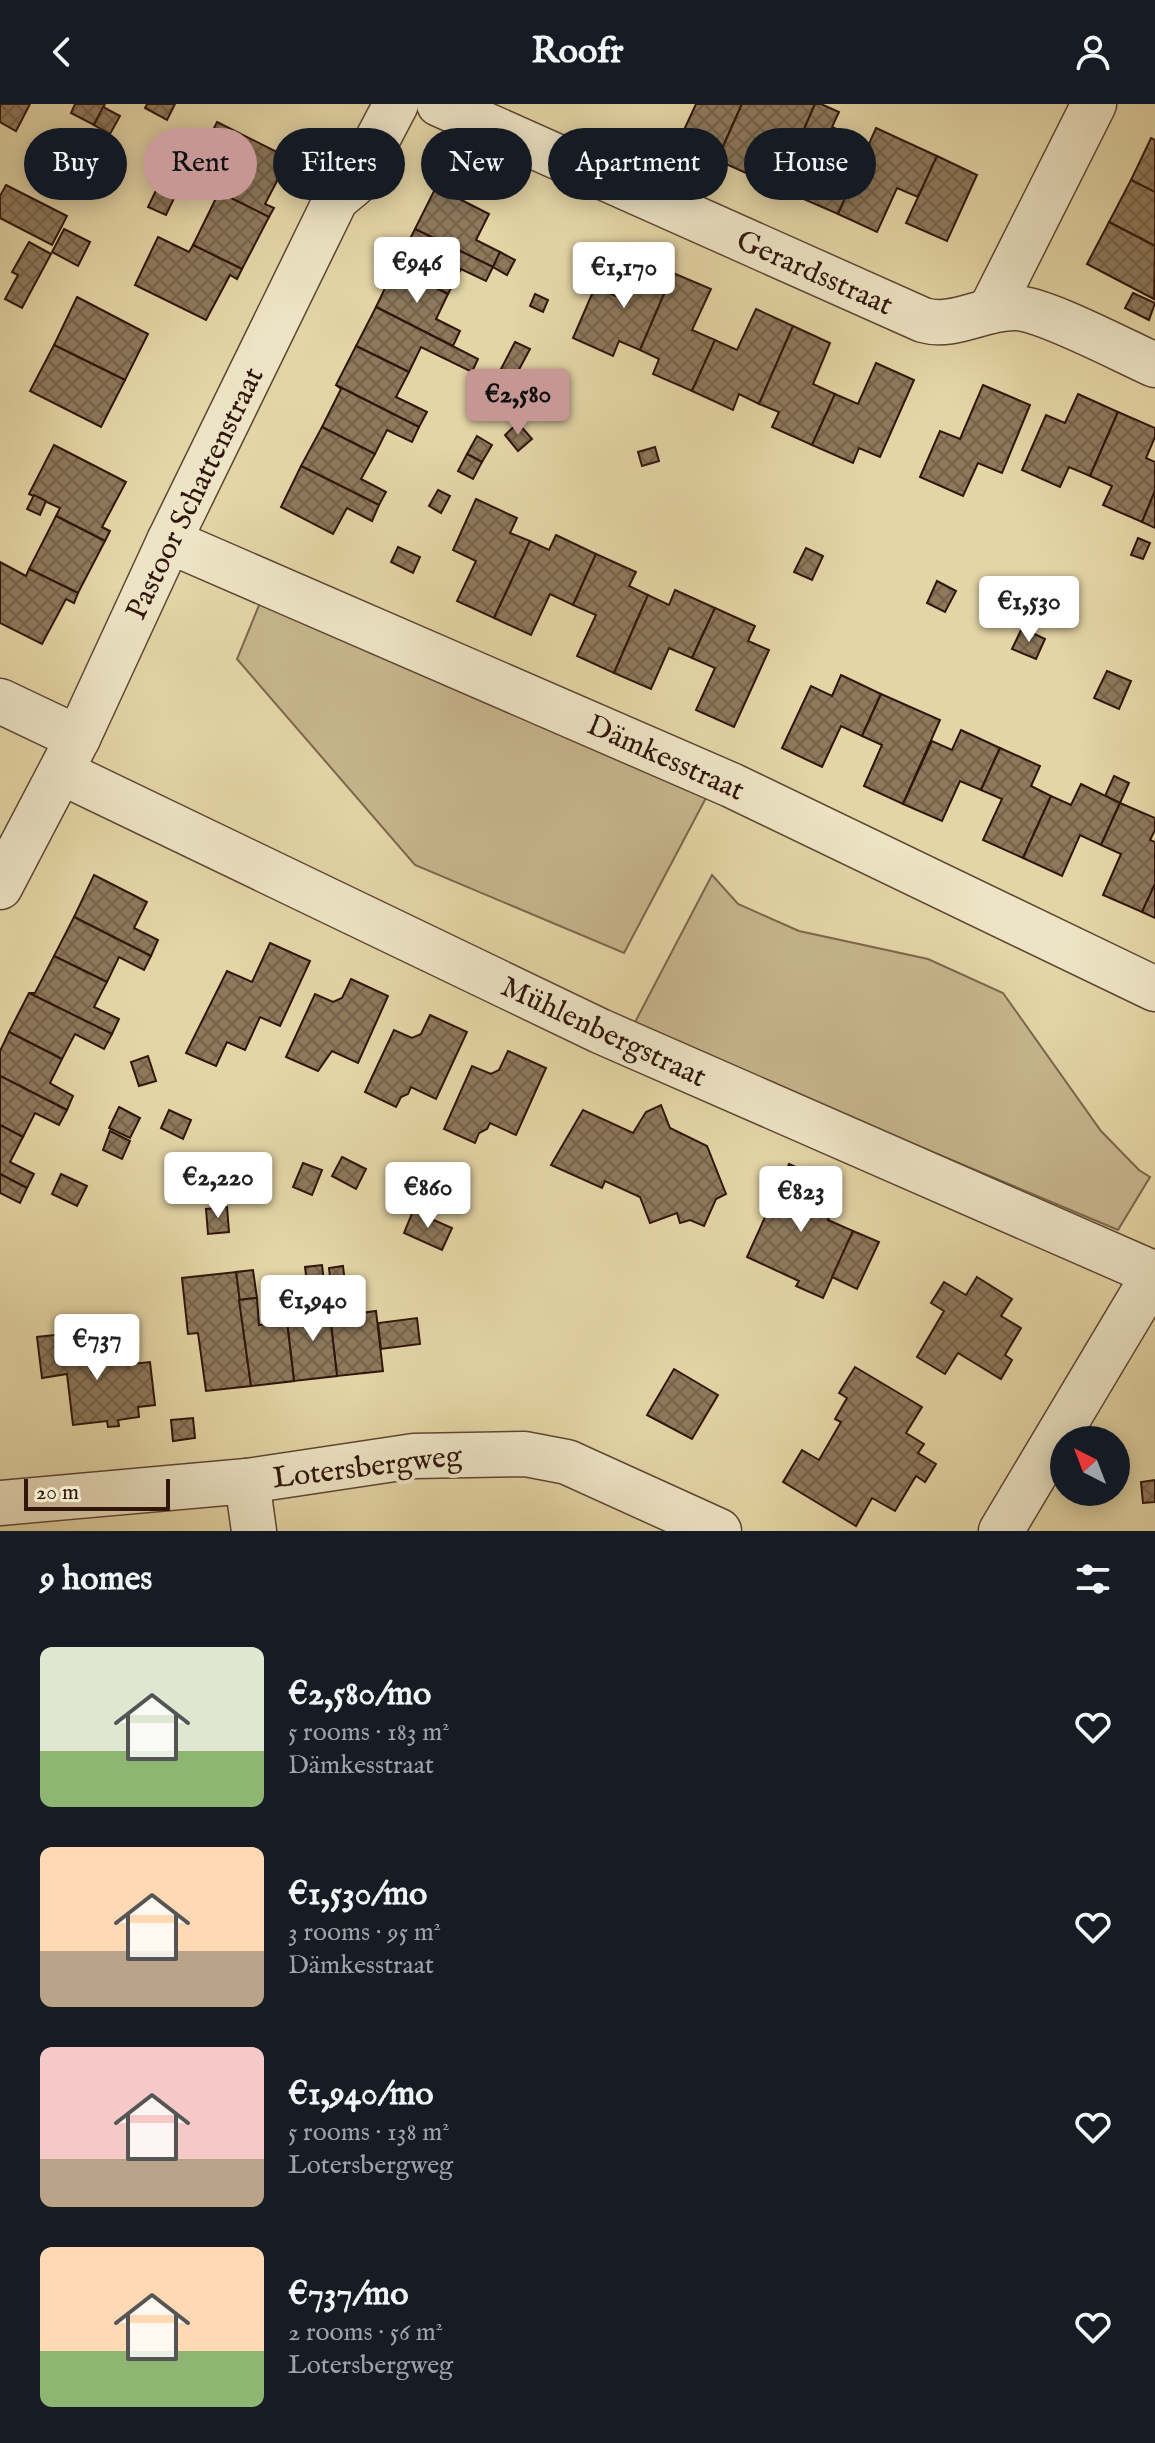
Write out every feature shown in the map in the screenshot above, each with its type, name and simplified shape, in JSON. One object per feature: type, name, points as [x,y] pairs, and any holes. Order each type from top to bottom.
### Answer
[{"type":"street","name":"Pastoor Schattenstraat","points":[[0,887],[69,755],[169,541],[336,199],[354,184],[396,104]]},
{"type":"street","name":"Gerardsstraat","points":[[439,104],[923,320],[941,322],[990,311],[1024,309],[1155,365]]},
{"type":"street","points":[[990,311],[1094,104]]},
{"type":"street","name":"Dämkesstraat","points":[[169,541],[731,785],[1155,989]]},
{"type":"street","name":"Mühlenbergstraat","points":[[0,701],[69,755],[600,1031],[1155,1274]]},
{"type":"street","points":[[1001,1531],[1155,1274]]},
{"type":"street","name":"Lotersbergweg","points":[[0,1503],[247,1481],[414,1456],[525,1454],[567,1462],[719,1531]]},
{"type":"street","points":[[247,1481],[254,1531]]},
{"type":"shaded area","points":[[264,593],[707,796],[624,953],[415,865],[237,659]]},
{"type":"shaded area","points":[[712,875],[738,904],[799,931],[928,959],[1003,993],[1101,1131],[1139,1170],[1150,1177],[1118,1230],[633,1026]]},
{"type":"building","points":[[0,104],[30,104],[16,131],[0,122]]},
{"type":"building","points":[[75,104],[105,104],[94,125],[71,113]]},
{"type":"building","points":[[147,104],[175,104],[167,120],[145,108]]},
{"type":"building","points":[[696,104],[742,104],[728,135],[728,128],[685,128]]},
{"type":"building","points":[[742,104],[815,104],[805,128],[744,128],[744,172],[728,165],[728,135]]},
{"type":"building","points":[[815,104],[839,112],[834,128],[805,128]]},
{"type":"building","points":[[103,107],[120,116],[113,128],[94,125]]},
{"type":"building","points":[[217,122],[229,128],[214,128]]},
{"type":"building","points":[[876,128],[937,156],[918,197],[897,188],[877,232],[838,214],[844,200],[876,200]]},
{"type":"building","points":[[1151,138],[1155,140],[1155,192],[1131,180]]},
{"type":"building","points":[[257,142],[273,150],[273,189],[265,204],[274,208],[269,217],[235,200],[257,200]]},
{"type":"building","points":[[937,156],[977,175],[947,241],[906,223]]},
{"type":"building","points":[[1131,180],[1155,192],[1155,246],[1109,222]]},
{"type":"building","points":[[6,185],[24,194],[24,200],[36,200],[67,216],[52,245],[0,218],[0,196]]},
{"type":"building","points":[[151,200],[173,200],[166,215],[148,207]]},
{"type":"building","points":[[215,200],[235,200],[269,217],[242,269],[193,245]]},
{"type":"building","points":[[430,200],[462,200],[489,214],[476,240],[500,252],[493,267],[415,229]]},
{"type":"building","points":[[806,200],[844,200],[838,214]]},
{"type":"building","points":[[1109,222],[1155,246],[1154,299],[1087,264]]},
{"type":"building","points":[[64,229],[90,242],[78,266],[52,252]]},
{"type":"building","points":[[415,229],[493,267],[486,281],[461,269],[448,294],[395,267]]},
{"type":"building","points":[[158,237],[189,252],[193,245],[242,269],[237,279],[230,275],[206,320],[135,285]]},
{"type":"building","points":[[29,242],[51,254],[22,308],[5,299],[18,275],[12,272]]},
{"type":"building","points":[[500,252],[515,260],[507,275],[493,267]]},
{"type":"building","points":[[636,256],[673,273],[640,350],[619,341],[613,356],[573,338],[595,287],[618,297]]},
{"type":"building","points":[[395,267],[448,294],[436,319],[460,331],[453,346],[376,307]]},
{"type":"building","points":[[673,273],[711,289],[692,330],[715,340],[692,391],[653,374],[659,359],[640,350]]},
{"type":"building","points":[[1133,293],[1155,303],[1149,320],[1125,308]]},
{"type":"building","points":[[535,294],[548,300],[543,312],[530,306]]},
{"type":"building","points":[[77,297],[148,334],[125,380],[54,345]]},
{"type":"building","points":[[376,307],[478,359],[472,372],[421,347],[409,372],[356,346]]},
{"type":"building","points":[[756,309],[793,326],[759,404],[739,394],[733,410],[692,391],[715,340],[737,350]]},
{"type":"building","points":[[793,326],[830,343],[813,384],[835,394],[812,445],[772,427],[779,412],[759,404]]},
{"type":"building","points":[[515,342],[530,349],[515,377],[501,369]]},
{"type":"building","points":[[54,345],[125,380],[101,427],[30,391]]},
{"type":"building","points":[[356,346],[409,372],[396,397],[427,412],[419,427],[336,385]]},
{"type":"building","points":[[876,363],[914,380],[880,457],[859,448],[853,463],[812,445],[835,394],[858,404]]},
{"type":"building","points":[[336,385],[419,427],[412,442],[387,430],[375,454],[322,427],[341,389]]},
{"type":"building","points":[[983,385],[1030,405],[1002,473],[978,463],[963,496],[920,477],[940,431],[960,439]]},
{"type":"building","points":[[1078,394],[1118,412],[1090,476],[1069,467],[1060,487],[1022,470],[1046,415],[1065,423]]},
{"type":"building","points":[[1118,412],[1155,428],[1155,437],[1146,458],[1155,462],[1155,491],[1142,522],[1103,505],[1112,486],[1090,476]]},
{"type":"building","points":[[518,423],[532,439],[518,451],[505,435]]},
{"type":"building","points":[[322,427],[375,454],[361,479],[386,492],[379,505],[301,466]]},
{"type":"building","points":[[477,436],[492,445],[482,462],[467,454]]},
{"type":"building","points":[[54,445],[126,482],[102,527],[110,531],[105,541],[56,516],[60,508],[29,494]]},
{"type":"building","points":[[655,447],[659,461],[642,466],[638,452]]},
{"type":"building","points":[[467,454],[482,462],[473,479],[458,471]]},
{"type":"building","points":[[301,466],[379,505],[372,521],[347,508],[333,534],[281,507]]},
{"type":"building","points":[[438,490],[450,496],[441,513],[429,506]]},
{"type":"building","points":[[1155,491],[1155,528],[1142,522]]},
{"type":"building","points":[[34,495],[46,501],[40,515],[27,509]]},
{"type":"building","points":[[476,499],[517,518],[510,533],[530,541],[494,618],[457,601],[476,561],[453,550]]},
{"type":"building","points":[[56,516],[105,541],[78,593],[29,569]]},
{"type":"building","points":[[556,535],[596,554],[573,605],[550,594],[531,635],[494,618],[530,541],[549,550]]},
{"type":"building","points":[[1138,538],[1150,543],[1143,559],[1131,555]]},
{"type":"building","points":[[398,547],[420,557],[413,573],[391,562]]},
{"type":"building","points":[[806,548],[823,556],[812,580],[794,572]]},
{"type":"building","points":[[596,554],[636,572],[629,586],[648,595],[614,673],[577,656],[596,615],[573,605]]},
{"type":"building","points":[[0,562],[26,576],[29,569],[78,593],[74,603],[66,599],[42,644],[0,623]]},
{"type":"building","points":[[937,581],[956,591],[945,612],[927,603]]},
{"type":"building","points":[[1023,584],[1032,588],[1036,597],[1032,606],[1023,610],[1014,606],[1010,597],[1014,588]]},
{"type":"building","points":[[675,590],[715,608],[692,658],[669,648],[651,689],[614,673],[648,595],[669,605]]},
{"type":"building","points":[[715,608],[755,626],[748,641],[769,650],[734,727],[696,710],[715,668],[692,658]]},
{"type":"building","points":[[1022,628],[1045,639],[1036,659],[1012,649]]},
{"type":"building","points":[[1107,671],[1131,681],[1119,709],[1094,698]]},
{"type":"building","points":[[841,675],[881,694],[862,736],[841,726],[822,767],[782,748],[811,686],[832,696]]},
{"type":"building","points":[[881,694],[940,720],[903,804],[864,786],[882,745],[862,736]]},
{"type":"building","points":[[961,730],[1000,748],[981,790],[960,781],[942,821],[903,804],[932,741],[952,750]]},
{"type":"building","points":[[1000,748],[1040,766],[1031,786],[1051,796],[1023,858],[983,840],[1002,799],[981,790]]},
{"type":"building","points":[[1114,776],[1129,783],[1120,803],[1105,796]]},
{"type":"building","points":[[1081,784],[1120,803],[1101,845],[1080,835],[1062,876],[1023,858],[1051,796],[1071,805]]},
{"type":"building","points":[[1120,803],[1155,818],[1155,830],[1150,840],[1155,842],[1155,884],[1142,912],[1103,895],[1121,854],[1101,845]]},
{"type":"building","points":[[94,875],[147,902],[134,928],[158,940],[151,956],[74,917]]},
{"type":"building","points":[[1155,884],[1155,918],[1142,912]]},
{"type":"building","points":[[74,917],[151,956],[144,970],[119,957],[107,982],[54,956]]},
{"type":"building","points":[[270,943],[310,961],[280,1026],[260,1017],[245,1050],[227,1042],[216,1066],[186,1053],[227,971],[252,982]]},
{"type":"building","points":[[54,956],[107,982],[94,1007],[119,1019],[112,1034],[29,993],[35,993]]},
{"type":"building","points":[[351,979],[388,996],[358,1063],[332,1051],[318,1071],[286,1057],[315,994],[333,1002],[342,998]]},
{"type":"building","points":[[29,993],[112,1034],[104,1049],[75,1034],[62,1059],[9,1032]]},
{"type":"building","points":[[430,1015],[467,1032],[436,1099],[411,1087],[396,1107],[365,1092],[394,1030],[412,1038],[421,1034]]},
{"type":"building","points":[[9,1032],[62,1059],[50,1083],[73,1096],[67,1110],[0,1076],[0,1051]]},
{"type":"building","points":[[508,1051],[546,1068],[516,1135],[490,1123],[487,1129],[479,1133],[475,1143],[444,1129],[472,1066],[491,1074],[499,1070]]},
{"type":"building","points":[[148,1056],[156,1081],[139,1086],[131,1062]]},
{"type":"building","points":[[0,1076],[67,1110],[59,1125],[35,1113],[23,1137],[0,1125]]},
{"type":"building","points":[[661,1105],[670,1128],[707,1146],[726,1194],[716,1199],[704,1226],[690,1220],[680,1223],[677,1213],[650,1223],[640,1197],[605,1181],[602,1188],[551,1165],[583,1110],[633,1133],[646,1112]]},
{"type":"building","points":[[119,1107],[140,1118],[130,1138],[109,1128]]},
{"type":"building","points":[[169,1110],[191,1120],[183,1139],[161,1128]]},
{"type":"building","points":[[0,1125],[23,1137],[10,1162],[34,1174],[27,1188],[0,1174]]},
{"type":"building","points":[[110,1131],[130,1141],[122,1159],[103,1150]]},
{"type":"building","points":[[342,1157],[366,1169],[356,1189],[332,1176]]},
{"type":"building","points":[[303,1163],[322,1170],[312,1195],[293,1187]]},
{"type":"building","points":[[789,1164],[820,1178],[815,1188],[837,1200],[828,1220],[853,1231],[823,1298],[796,1286],[799,1281],[747,1257]]},
{"type":"building","points":[[0,1174],[27,1188],[20,1203],[0,1193]]},
{"type":"building","points":[[61,1174],[87,1186],[77,1206],[52,1194]]},
{"type":"building","points":[[227,1207],[229,1232],[208,1234],[206,1209]]},
{"type":"building","points":[[413,1211],[452,1228],[442,1250],[404,1233]]},
{"type":"building","points":[[853,1231],[879,1242],[857,1289],[832,1277]]},
{"type":"building","points":[[322,1265],[325,1290],[308,1292],[305,1267]]},
{"type":"building","points":[[343,1266],[345,1283],[331,1285],[329,1268]]},
{"type":"building","points":[[253,1270],[257,1298],[239,1300],[236,1272]]},
{"type":"building","points":[[236,1272],[251,1386],[206,1391],[198,1333],[188,1334],[182,1278]]},
{"type":"building","points":[[977,1277],[1012,1299],[1001,1316],[1021,1328],[1005,1355],[1012,1360],[1001,1379],[958,1353],[945,1374],[917,1357],[944,1311],[931,1303],[944,1282],[966,1295]]},
{"type":"building","points":[[344,1288],[347,1315],[376,1311],[383,1371],[337,1376],[327,1290]]},
{"type":"building","points":[[327,1290],[337,1376],[294,1381],[287,1322],[314,1319],[312,1292]]},
{"type":"building","points":[[257,1298],[259,1325],[287,1322],[294,1381],[251,1386],[239,1300]]},
{"type":"building","points":[[417,1318],[420,1344],[381,1349],[378,1323]]},
{"type":"building","points":[[64,1334],[65,1349],[97,1344],[100,1363],[132,1359],[132,1364],[150,1362],[155,1405],[138,1407],[139,1417],[118,1420],[119,1426],[108,1427],[107,1421],[73,1425],[67,1374],[42,1378],[37,1337]]},
{"type":"building","points":[[855,1367],[922,1407],[906,1433],[924,1444],[918,1453],[936,1464],[925,1482],[916,1476],[895,1511],[872,1498],[856,1526],[783,1482],[802,1450],[819,1460],[841,1422],[835,1419],[847,1398],[839,1393]]},
{"type":"building","points":[[674,1369],[718,1395],[692,1439],[647,1415]]},
{"type":"building","points":[[193,1418],[195,1438],[173,1441],[171,1420]]},
{"type":"building","points":[[1155,1480],[1155,1502],[1143,1503],[1141,1482]]}]
